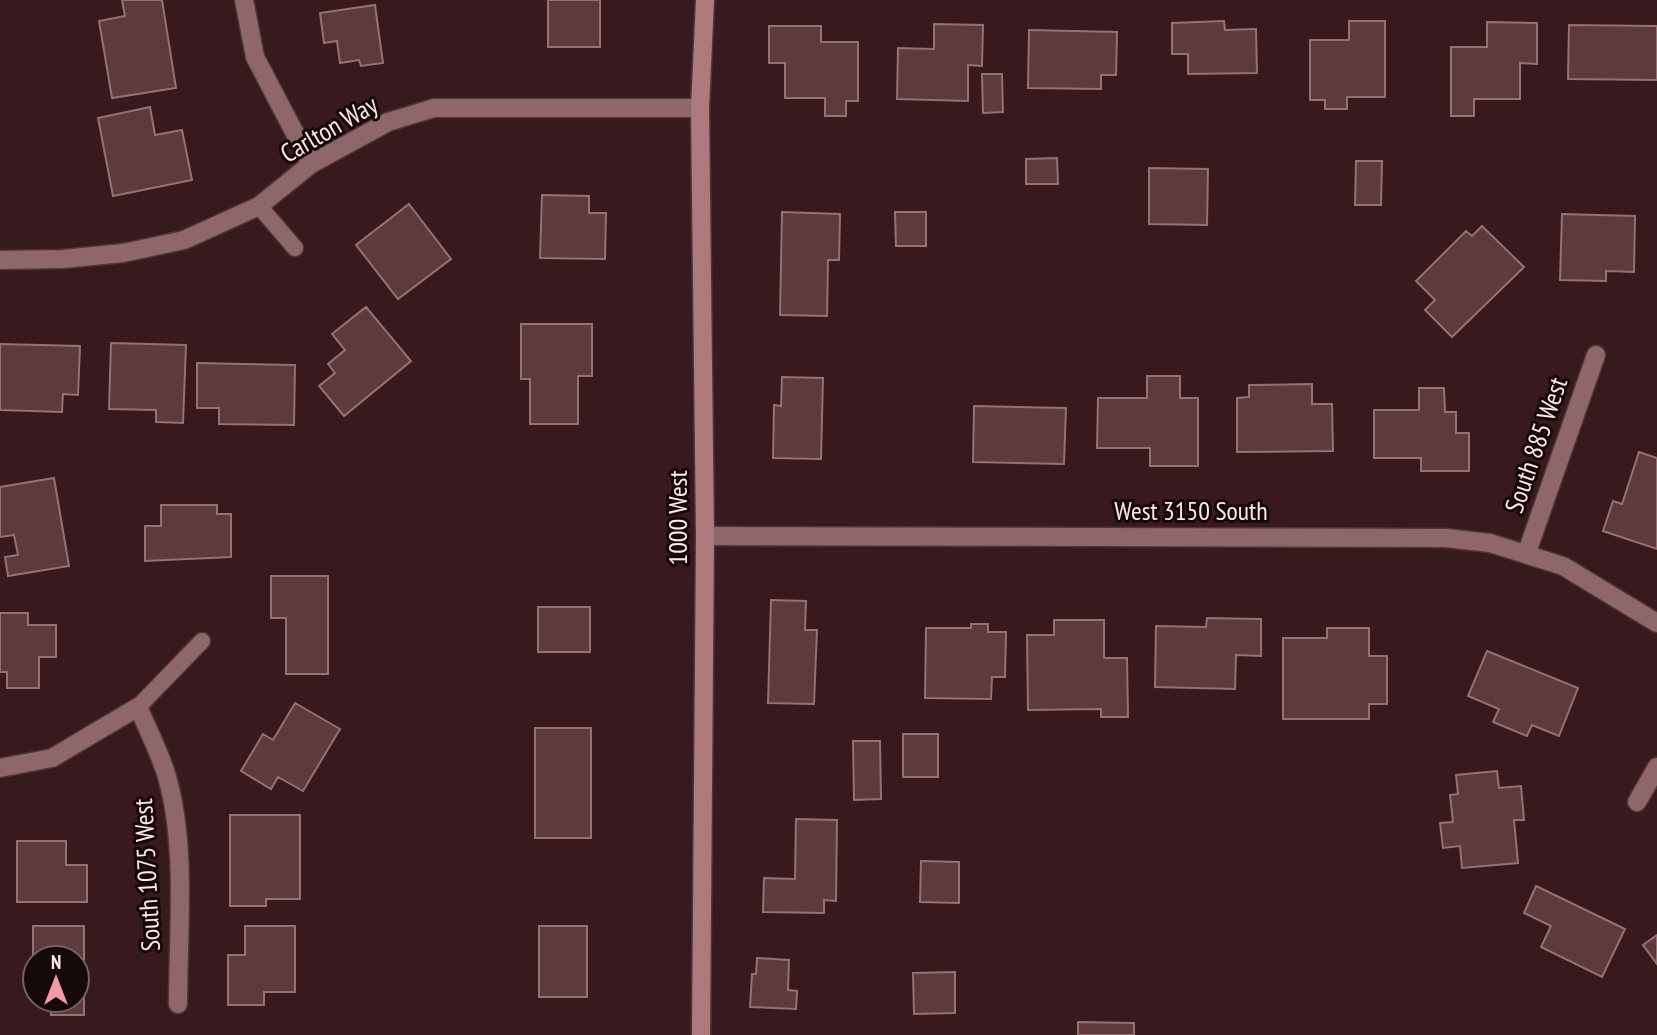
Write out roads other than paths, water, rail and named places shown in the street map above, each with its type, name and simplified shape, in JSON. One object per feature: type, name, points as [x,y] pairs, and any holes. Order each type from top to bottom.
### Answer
[{"type":"main road","name":"1000 West","points":[[701,1035],[705,536],[700,108],[705,0]]},
{"type":"street","points":[[244,0],[255,57],[311,164]]},
{"type":"street","name":"Carlton Way","points":[[0,260],[63,259],[136,251],[184,240],[259,206],[311,164],[388,122],[434,108],[700,108]]},
{"type":"street","name":"South 885 West","points":[[1527,552],[1595,355]]},
{"type":"street","name":"West 3150 South","points":[[705,536],[1446,538],[1490,543],[1527,552],[1563,566],[1657,623]]},
{"type":"street","points":[[0,768],[52,758],[138,707]]},
{"type":"street","name":"South 1075 West","points":[[138,707],[167,778],[175,818],[178,858],[178,1004]]},
{"type":"street","points":[[1637,802],[1657,767]]},
{"type":"lane","points":[[259,206],[295,248]]},
{"type":"lane","points":[[138,707],[202,641]]}]
